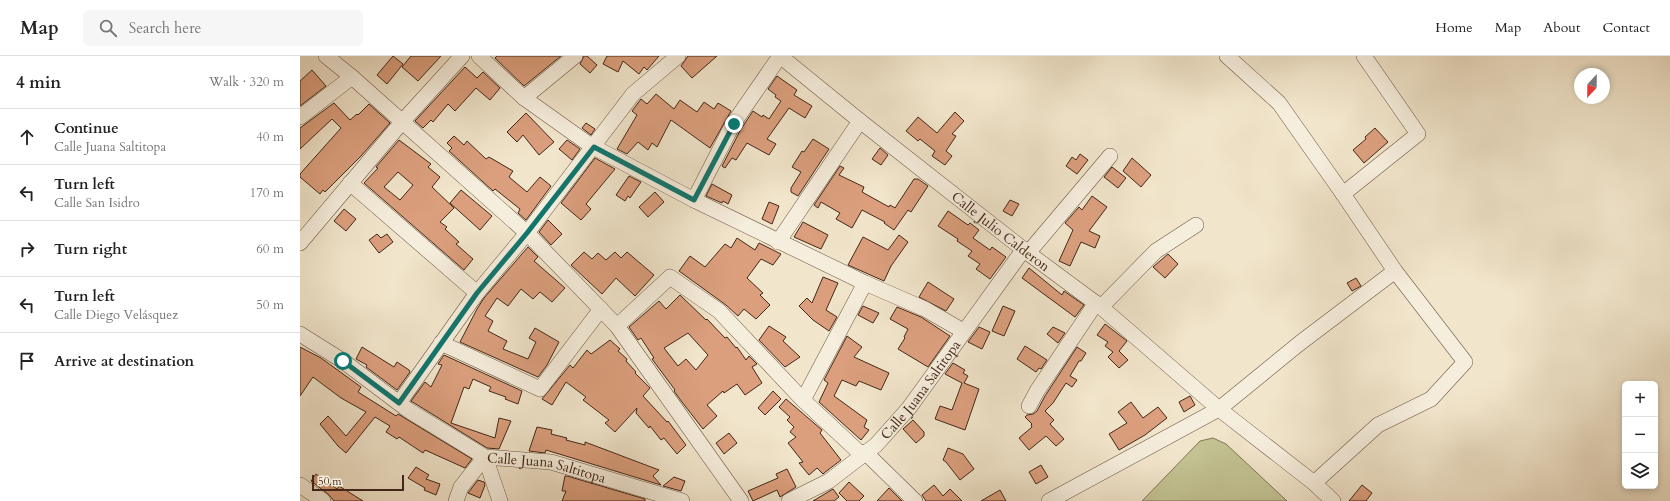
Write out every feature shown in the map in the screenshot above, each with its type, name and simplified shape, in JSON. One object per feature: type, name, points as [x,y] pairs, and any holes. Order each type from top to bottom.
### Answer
[{"type":"street","points":[[326,56],[352,77],[527,233],[617,326],[741,501]]},
{"type":"street","points":[[300,243],[402,122],[462,56]]},
{"type":"street","points":[[479,56],[524,98],[594,147],[694,200],[778,242],[865,284],[925,308],[963,331]]},
{"type":"street","points":[[524,98],[575,56]]},
{"type":"street","points":[[399,403],[477,293],[527,233],[633,94],[678,56]]},
{"type":"street","points":[[694,200],[734,124],[780,56]]},
{"type":"street","name":"Calle Julio Calderon","points":[[780,56],[860,121],[1026,251],[1099,305],[1219,409],[1314,483],[1333,501]]},
{"type":"street","points":[[1227,56],[1279,103],[1395,271],[1465,362],[1431,399],[1378,425],[1314,483]]},
{"type":"street","points":[[1343,194],[1418,134],[1364,56]]},
{"type":"street","points":[[300,116],[352,77]]},
{"type":"street","points":[[778,242],[860,121]]},
{"type":"street","name":"Calle Juana Saltitopa","points":[[789,501],[829,481],[876,445],[909,408],[963,331],[1026,251],[1110,156]]},
{"type":"street","points":[[350,184],[477,293]]},
{"type":"street","points":[[1029,406],[1037,391],[1099,305],[1156,251],[1196,226]]},
{"type":"street","points":[[1049,501],[1219,409],[1300,343],[1395,271]]},
{"type":"street","points":[[617,326],[670,277],[719,311],[803,400],[915,501]]},
{"type":"street","points":[[803,400],[865,284]]},
{"type":"street","points":[[441,343],[540,389],[601,309]]},
{"type":"street","name":"Calle Juana Saltitopa","points":[[300,334],[343,361],[399,403],[485,457],[551,462],[682,501]]},
{"type":"street","points":[[456,501],[461,487],[485,457]]},
{"type":"street","points":[[485,457],[500,501]]},
{"type":"street","points":[[300,485],[323,501]]},
{"type":"green space","points":[[1213,438],[1226,444],[1287,501],[1142,501],[1200,441]]},
{"type":"building","points":[[393,56],[403,64],[387,84],[377,75]]},
{"type":"building","points":[[411,56],[441,56],[418,81],[402,67]]},
{"type":"building","points":[[497,56],[561,56],[524,86],[495,58]]},
{"type":"building","points":[[584,56],[587,56],[597,65],[590,73],[580,64]]},
{"type":"building","points":[[607,56],[659,56],[647,70],[644,67],[639,74],[623,61],[618,72],[603,64]]},
{"type":"building","points":[[688,56],[717,56],[692,78],[681,66]]},
{"type":"building","points":[[465,67],[477,78],[483,72],[500,88],[490,100],[476,88],[455,111],[448,104],[433,122],[431,120],[423,128],[415,121]]},
{"type":"building","points":[[312,70],[326,86],[300,106],[300,81]]},
{"type":"building","points":[[777,76],[797,90],[794,95],[812,106],[805,118],[789,108],[767,139],[776,144],[769,155],[747,143],[736,160],[732,158],[725,168],[722,166],[741,129],[753,111],[762,117],[763,115],[769,119],[781,101],[768,89]]},
{"type":"building","points":[[656,94],[674,109],[680,100],[697,112],[704,102],[714,109],[718,103],[731,111],[710,148],[671,120],[657,147],[652,143],[648,150],[638,142],[627,154],[617,149],[637,115],[632,111],[641,99],[647,104]]},
{"type":"building","points":[[334,103],[350,120],[357,114],[358,115],[369,104],[390,123],[361,156],[325,192],[323,190],[320,194],[300,177],[300,174],[341,128],[332,119],[300,149],[300,128]]},
{"type":"building","points":[[955,112],[964,121],[952,134],[956,136],[946,151],[952,156],[945,165],[932,156],[935,151],[920,139],[918,141],[906,131],[918,117],[937,133]]},
{"type":"building","points":[[526,113],[554,142],[539,155],[523,135],[517,142],[507,132]]},
{"type":"building","points":[[586,123],[595,129],[591,135],[582,128]]},
{"type":"building","points":[[1375,128],[1388,142],[1364,163],[1353,150],[1366,139],[1365,137]]},
{"type":"building","points":[[454,136],[464,145],[467,141],[486,159],[489,157],[513,171],[509,177],[527,192],[540,177],[551,186],[526,220],[518,213],[520,209],[495,189],[493,191],[449,151],[452,148],[447,143]]},
{"type":"building","points":[[813,139],[829,149],[798,196],[791,192],[791,188],[801,172],[792,167],[802,151],[804,152]]},
{"type":"building","points":[[399,140],[431,164],[428,167],[440,177],[432,187],[454,208],[440,222],[447,227],[445,229],[459,242],[456,244],[473,259],[464,270],[364,183],[378,168],[376,167]],"holes":[[[398,172],[413,185],[400,200],[384,187]]]},
{"type":"building","points":[[567,140],[580,149],[572,160],[559,149]]},
{"type":"building","points":[[880,148],[888,155],[881,165],[872,159]]},
{"type":"building","points":[[1080,154],[1088,160],[1077,174],[1066,166],[1072,157],[1076,160]]},
{"type":"building","points":[[595,158],[615,169],[586,204],[591,209],[581,220],[561,203]]},
{"type":"building","points":[[1132,158],[1151,175],[1141,187],[1123,171]]},
{"type":"building","points":[[840,166],[844,168],[839,175],[864,187],[862,192],[889,207],[890,205],[895,208],[914,179],[918,179],[928,186],[911,212],[908,210],[894,230],[884,223],[885,222],[862,210],[852,228],[836,219],[840,213],[821,202],[818,208],[814,205]]},
{"type":"building","points":[[1112,167],[1126,178],[1118,188],[1104,177]]},
{"type":"building","points":[[629,176],[641,182],[630,198],[628,196],[625,201],[616,195]]},
{"type":"building","points":[[712,184],[732,195],[728,204],[706,196]]},
{"type":"building","points":[[461,190],[492,216],[480,230],[450,203]]},
{"type":"building","points":[[655,192],[664,202],[648,217],[639,207]]},
{"type":"building","points":[[1092,196],[1107,207],[1089,231],[1100,236],[1095,248],[1081,242],[1070,266],[1059,261],[1073,230],[1065,223],[1079,207],[1082,210]]},
{"type":"building","points":[[1010,200],[1019,204],[1012,216],[1003,211]]},
{"type":"building","points":[[769,202],[779,206],[772,224],[762,219]]},
{"type":"building","points":[[344,209],[356,219],[346,231],[334,221]]},
{"type":"building","points":[[948,211],[968,225],[970,223],[979,230],[973,238],[990,250],[992,247],[1006,257],[990,279],[976,269],[980,264],[968,256],[972,251],[957,241],[958,239],[938,226]]},
{"type":"building","points":[[548,220],[562,234],[551,245],[539,232]]},
{"type":"building","points":[[803,222],[828,235],[821,249],[794,237]]},
{"type":"building","points":[[377,234],[381,238],[387,234],[393,242],[379,253],[369,240]]},
{"type":"building","points":[[899,235],[908,242],[891,266],[884,281],[848,265],[863,237],[888,250]]},
{"type":"building","points":[[737,238],[755,250],[759,243],[781,254],[773,265],[761,259],[747,278],[763,293],[760,295],[770,305],[756,319],[744,309],[738,316],[726,305],[679,271],[690,256],[705,267],[725,244],[731,248]]},
{"type":"building","points":[[528,247],[538,257],[534,261],[565,288],[552,302],[540,292],[533,299],[521,289],[508,306],[497,298],[485,316],[493,321],[488,331],[507,341],[503,349],[528,359],[536,342],[529,338],[535,328],[559,342],[547,365],[538,377],[460,342],[484,298]]},
{"type":"building","points":[[584,252],[592,259],[598,253],[606,260],[615,252],[621,258],[627,252],[654,275],[635,296],[616,278],[602,294],[571,265]]},
{"type":"building","points":[[1168,254],[1178,264],[1165,278],[1153,267]]},
{"type":"building","points":[[1029,268],[1062,295],[1064,291],[1084,305],[1075,317],[1022,278]]},
{"type":"building","points":[[823,277],[838,283],[826,310],[837,317],[829,331],[813,320],[799,306],[807,298],[812,303]]},
{"type":"building","points":[[1356,278],[1361,286],[1352,291],[1347,283]]},
{"type":"building","points":[[928,282],[954,299],[946,311],[919,297]]},
{"type":"building","points":[[680,295],[706,320],[707,319],[725,338],[727,337],[736,348],[737,347],[746,360],[749,356],[757,364],[752,367],[762,383],[745,395],[737,384],[724,393],[723,391],[707,405],[717,416],[703,429],[652,359],[654,358],[641,338],[638,340],[629,327],[659,301],[666,309]],"holes":[[[688,333],[708,355],[696,370],[686,359],[678,366],[664,348]]]},
{"type":"building","points":[[863,306],[879,313],[873,323],[858,315]]},
{"type":"building","points":[[1003,306],[1015,311],[1004,336],[992,331]]},
{"type":"building","points":[[897,307],[921,317],[950,336],[928,367],[898,349],[905,338],[904,337],[908,329],[890,319]]},
{"type":"building","points":[[1105,324],[1127,341],[1119,351],[1128,360],[1119,368],[1108,357],[1113,352],[1105,346],[1108,342],[1097,335]]},
{"type":"building","points":[[769,326],[786,337],[783,341],[800,357],[785,367],[759,340]]},
{"type":"building","points":[[979,327],[990,332],[982,349],[968,342]]},
{"type":"building","points":[[1053,327],[1065,333],[1058,343],[1047,334]]},
{"type":"building","points":[[847,336],[862,347],[854,357],[889,373],[881,390],[859,381],[856,386],[842,380],[834,396],[867,420],[864,427],[869,430],[861,440],[819,402],[828,383],[824,380]]},
{"type":"building","points":[[610,340],[620,349],[618,351],[627,359],[626,361],[636,372],[635,373],[650,388],[643,396],[667,422],[668,421],[686,445],[677,454],[664,438],[661,440],[650,426],[649,428],[636,413],[637,408],[615,432],[605,423],[609,420],[583,400],[586,397],[566,382],[552,405],[542,399],[570,365],[573,368],[587,350],[591,354]]},
{"type":"building","points":[[1025,346],[1047,360],[1041,369],[1039,368],[1036,372],[1017,359]]},
{"type":"building","points":[[300,347],[321,358],[361,387],[358,392],[396,416],[398,414],[472,459],[465,468],[425,450],[423,453],[399,437],[397,439],[386,432],[390,426],[375,417],[346,453],[338,446],[320,424],[328,416],[346,436],[366,412],[341,398],[313,377],[300,396]]},
{"type":"building","points":[[362,347],[394,367],[397,362],[409,370],[410,372],[397,390],[366,367],[367,365],[356,359]]},
{"type":"building","points":[[1077,347],[1086,353],[1070,376],[1077,380],[1072,387],[1066,383],[1053,403],[1045,411],[1054,420],[1050,424],[1064,439],[1056,446],[1046,436],[1029,450],[1019,438],[1032,427],[1032,424],[1025,417],[1037,411]]},
{"type":"building","points":[[444,355],[522,391],[518,404],[505,399],[506,397],[489,391],[491,387],[473,379],[469,389],[464,387],[451,423],[495,438],[499,418],[511,421],[499,449],[487,448],[411,401],[425,382],[431,387],[442,365],[438,364]]},
{"type":"building","points":[[953,363],[965,370],[963,373],[968,376],[964,383],[979,389],[965,430],[935,419],[940,406],[952,410],[962,383],[945,374]]},
{"type":"building","points":[[773,391],[781,399],[765,415],[758,408]]},
{"type":"building","points":[[1190,396],[1195,405],[1184,412],[1179,402]]},
{"type":"building","points":[[786,399],[822,430],[820,433],[841,460],[823,474],[817,468],[809,475],[799,463],[803,462],[788,443],[796,437],[790,432],[794,427],[787,420],[790,417],[779,407]]},
{"type":"building","points":[[1131,402],[1143,418],[1158,407],[1167,418],[1145,435],[1119,450],[1109,434],[1127,423],[1118,412]]},
{"type":"building","points":[[913,420],[924,432],[924,436],[916,443],[903,429]]},
{"type":"building","points":[[537,427],[552,430],[551,434],[567,438],[566,440],[585,445],[585,442],[659,470],[653,476],[661,485],[546,450],[545,453],[529,451]]},
{"type":"building","points":[[729,433],[737,443],[724,454],[716,443]]},
{"type":"building","points":[[948,448],[963,454],[974,469],[960,480],[943,460]]},
{"type":"building","points":[[1041,465],[1048,477],[1036,484],[1029,472]]},
{"type":"building","points":[[416,467],[429,475],[426,479],[440,484],[436,495],[424,490],[425,488],[408,478]]},
{"type":"building","points":[[787,469],[796,487],[780,497],[777,490],[753,501],[748,491],[778,478],[776,474]]},
{"type":"building","points":[[316,474],[337,489],[339,486],[363,501],[334,501],[328,494],[311,481]]},
{"type":"building","points":[[565,476],[645,499],[645,501],[562,501],[566,491],[562,491]]},
{"type":"building","points":[[674,477],[685,481],[681,491],[663,486]]},
{"type":"building","points":[[478,480],[484,482],[485,485],[480,498],[468,493]]},
{"type":"building","points":[[849,482],[864,496],[859,501],[847,501],[839,493]]},
{"type":"building","points":[[934,485],[943,496],[950,489],[962,501],[926,501],[922,495]]},
{"type":"building","points":[[1362,485],[1372,493],[1366,501],[1349,501]]},
{"type":"building","points":[[889,488],[902,501],[877,501]]},
{"type":"building","points":[[833,489],[839,497],[834,501],[813,501]]},
{"type":"building","points":[[1000,490],[1006,501],[981,501]]},
{"type":"route","points":[[343,361],[399,403],[477,293],[527,233],[594,147],[694,200],[734,124]]}]
